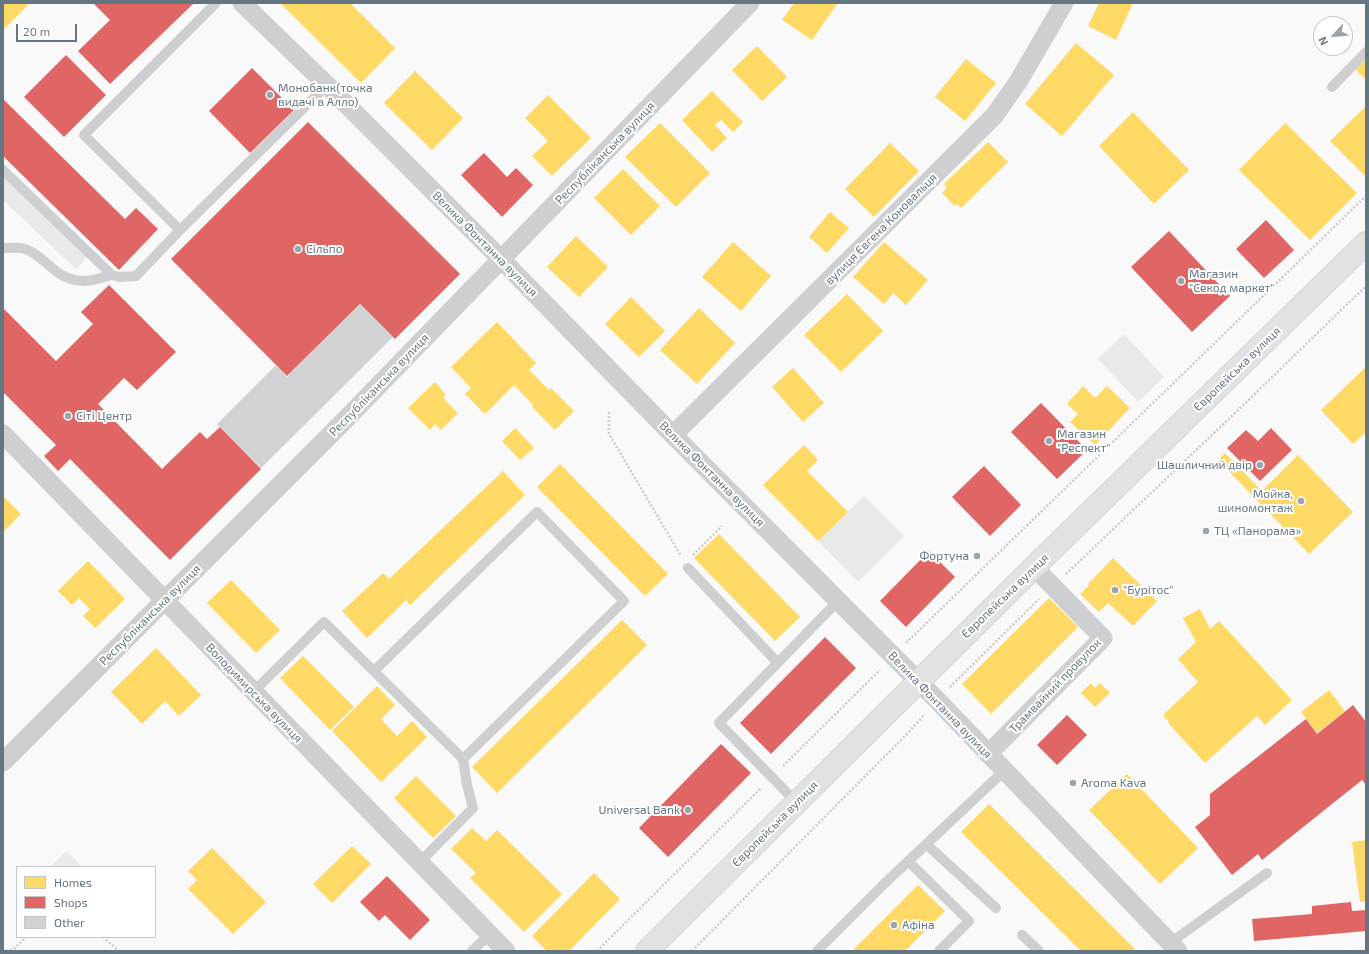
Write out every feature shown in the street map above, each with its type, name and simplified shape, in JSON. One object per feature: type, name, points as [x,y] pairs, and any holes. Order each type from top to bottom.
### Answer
[{"type":"main road","name":"Європейська вулиця","points":[[647,951],[918,681],[1366,243]]},
{"type":"street","name":"Велика Фонтанна вулиця","points":[[242,3],[327,85],[894,656],[1174,947]]},
{"type":"street","name":"Республіканська вулиця","points":[[3,762],[345,420],[750,3]]},
{"type":"street","name":"вулиця Євгена Коновальця","points":[[673,435],[994,116],[1018,82],[1064,3]]},
{"type":"street","name":"Володимирська вулиця","points":[[3,434],[506,951]]},
{"type":"street","name":"Трамвайний провулок","points":[[988,754],[1103,638],[1034,567]]},
{"type":"lane","points":[[180,230],[84,135],[216,3]]},
{"type":"lane","points":[[1332,86],[1366,52]]},
{"type":"lane","points":[[3,170],[112,275],[119,277],[136,276],[180,230],[327,85]]},
{"type":"lane","points":[[3,248],[20,248],[30,251],[56,272],[64,277],[75,280],[92,281],[112,275]]},
{"type":"lane","points":[[374,672],[537,512],[624,601],[463,759]]},
{"type":"lane","points":[[688,568],[778,663]]},
{"type":"lane","points":[[796,802],[719,723],[838,601]]},
{"type":"lane","points":[[253,692],[324,622],[463,759],[467,785],[473,808],[420,862]]},
{"type":"lane","points":[[817,951],[908,861],[1004,771]]},
{"type":"lane","points":[[926,844],[996,908]]},
{"type":"lane","points":[[908,861],[969,921],[940,951]]},
{"type":"lane","points":[[1174,947],[1267,874]]},
{"type":"lane","points":[[472,951],[490,934]]},
{"type":"lane","points":[[1022,935],[1039,951]]},
{"type":"path","points":[[597,951],[907,642],[1366,196]]},
{"type":"path","points":[[692,951],[908,733],[937,700],[1053,586],[1366,286]]},
{"type":"path","points":[[609,412],[609,434],[688,568]]},
{"type":"path","points":[[688,568],[691,557],[722,526]]},
{"type":"path","points":[[901,636],[907,642]]},
{"type":"path","points":[[6,951],[14,948],[25,938]]},
{"type":"path","points":[[105,938],[119,951]]},
{"type":"shaded area","points":[[3,175],[89,255],[76,269],[3,200]]},
{"type":"shaded area","points":[[1124,334],[1164,377],[1138,402],[1098,359]]},
{"type":"shaded area","points":[[864,496],[904,536],[858,582],[818,541]]},
{"type":"shaded area","points":[[67,851],[81,866],[51,866]]},
{"type":"building: Homes","points":[[3,3],[29,4],[3,30]]},
{"type":"building: Homes","points":[[280,3],[350,3],[395,48],[361,83]]},
{"type":"building: Homes","points":[[794,3],[837,4],[812,40],[782,20]]},
{"type":"building: Homes","points":[[1099,3],[1133,3],[1116,40],[1088,26]]},
{"type":"building: Homes","points":[[1076,43],[1114,75],[1062,136],[1025,104]]},
{"type":"building: Homes","points":[[757,46],[787,77],[762,101],[732,70]]},
{"type":"building: Homes","points":[[966,59],[996,83],[965,121],[935,97]]},
{"type":"building: Homes","points":[[1366,59],[1366,80],[1356,70]]},
{"type":"building: Homes","points":[[415,71],[463,118],[432,150],[384,103]]},
{"type":"building: Homes","points":[[712,91],[743,122],[733,132],[721,120],[715,125],[727,138],[712,152],[682,120]]},
{"type":"building: Homes","points":[[548,95],[591,138],[552,176],[532,156],[548,141],[525,118]]},
{"type":"building: Homes","points":[[1366,106],[1366,177],[1330,141]]},
{"type":"building: Homes","points":[[1133,112],[1189,170],[1154,204],[1099,146]]},
{"type":"building: Homes","points":[[660,123],[710,173],[676,207],[625,157]]},
{"type":"building: Homes","points":[[1285,123],[1357,193],[1310,240],[1239,170]]},
{"type":"building: Homes","points":[[988,142],[1008,162],[961,208],[957,204],[955,206],[942,193],[947,188],[944,184]]},
{"type":"building: Homes","points":[[890,143],[919,171],[874,217],[845,189]]},
{"type":"building: Homes","points":[[623,169],[660,206],[631,235],[594,198]]},
{"type":"building: Homes","points":[[830,212],[849,228],[827,253],[809,237]]},
{"type":"building: Homes","points":[[576,236],[608,267],[579,297],[547,267]]},
{"type":"building: Homes","points":[[733,242],[771,276],[741,311],[702,277]]},
{"type":"building: Homes","points":[[884,242],[928,280],[906,305],[893,293],[884,304],[853,277]]},
{"type":"building: Homes","points":[[847,294],[883,331],[841,372],[804,335]]},
{"type":"building: Homes","points":[[631,297],[665,331],[639,357],[605,324]]},
{"type":"building: Homes","points":[[699,308],[735,343],[697,384],[660,350]]},
{"type":"building: Homes","points":[[497,322],[536,363],[529,370],[549,390],[551,388],[574,411],[555,430],[532,407],[533,405],[514,385],[485,414],[465,394],[471,388],[451,367]]},
{"type":"building: Homes","points":[[1366,367],[1366,432],[1353,444],[1321,410]]},
{"type":"building: Homes","points":[[793,368],[824,403],[803,422],[772,387]]},
{"type":"building: Homes","points":[[435,382],[446,395],[443,398],[458,413],[441,430],[435,424],[430,430],[408,408]]},
{"type":"building: Homes","points":[[1083,386],[1095,398],[1107,386],[1130,408],[1095,445],[1070,422],[1078,414],[1067,404]]},
{"type":"building: Homes","points":[[515,428],[534,448],[520,460],[502,441]]},
{"type":"building: Homes","points":[[804,445],[818,460],[807,471],[848,512],[818,541],[763,485]]},
{"type":"building: Homes","name":"Мойка, шиномонтаж","points":[[1225,453],[1262,491],[1298,455],[1353,512],[1309,554],[1218,460]]},
{"type":"building: Homes","points":[[560,464],[668,574],[645,596],[537,487]]},
{"type":"building: Homes","points":[[503,471],[525,495],[410,605],[406,600],[367,638],[342,611],[383,573],[389,579]]},
{"type":"building: Homes","points":[[3,496],[21,514],[3,532]]},
{"type":"building: Homes","points":[[719,534],[800,617],[775,641],[694,558]]},
{"type":"building: Homes","name":"\"Бурітос\"","points":[[1113,558],[1157,601],[1133,626],[1108,603],[1099,612],[1080,594]]},
{"type":"building: Homes","points":[[88,561],[125,599],[95,628],[83,616],[90,609],[79,598],[72,605],[58,591]]},
{"type":"building: Homes","points":[[231,580],[280,630],[256,653],[207,603]]},
{"type":"building: Homes","points":[[1049,598],[1078,627],[991,714],[962,684]]},
{"type":"building: Homes","points":[[1200,609],[1210,629],[1219,621],[1292,700],[1265,725],[1257,716],[1205,763],[1168,723],[1169,722],[1163,715],[1198,682],[1178,659],[1196,642],[1183,618]]},
{"type":"building: Homes","points":[[622,620],[647,645],[497,793],[472,767]]},
{"type":"building: Homes","points":[[156,648],[201,695],[179,716],[165,701],[142,724],[111,692]]},
{"type":"building: Homes","points":[[303,656],[354,707],[330,730],[280,678]]},
{"type":"building: Homes","points":[[1091,683],[1095,688],[1100,683],[1110,693],[1095,707],[1081,693]]},
{"type":"building: Homes","points":[[377,686],[395,705],[381,719],[397,736],[412,721],[427,737],[381,782],[332,731]]},
{"type":"building: Homes","points":[[1329,690],[1345,711],[1317,733],[1301,712]]},
{"type":"building: Homes","points":[[1127,774],[1198,848],[1160,884],[1089,810]]},
{"type":"building: Homes","points":[[416,776],[456,816],[433,838],[394,798]]},
{"type":"building: Homes","points":[[989,804],[1135,949],[1133,951],[1081,951],[961,832]]},
{"type":"building: Homes","points":[[472,828],[486,841],[497,830],[562,894],[524,932],[470,878],[476,873],[451,849]]},
{"type":"building: Homes","points":[[1366,840],[1366,901],[1360,902],[1352,842]]},
{"type":"building: Homes","points":[[352,846],[371,864],[332,903],[313,884]]},
{"type":"building: Homes","points":[[212,848],[266,902],[233,934],[188,889],[197,880],[188,871]]},
{"type":"building: Homes","points":[[594,873],[620,899],[569,951],[547,951],[532,936]]},
{"type":"building: Homes","points":[[918,885],[945,911],[905,951],[852,951]]},
{"type":"building: Shops","points":[[93,3],[193,4],[110,84],[78,51],[110,20]]},
{"type":"building: Shops","points":[[66,55],[106,95],[64,137],[24,97]]},
{"type":"building: Shops","points":[[252,68],[294,110],[250,153],[209,111]]},
{"type":"building: Shops","points":[[3,99],[125,219],[136,208],[158,229],[119,270],[3,156]]},
{"type":"building: Shops","name":"Сільпо","points":[[308,122],[460,274],[395,339],[360,304],[287,376],[171,259]]},
{"type":"building: Shops","points":[[484,153],[507,177],[516,168],[533,185],[502,217],[461,175]]},
{"type":"building: Shops","points":[[1266,220],[1294,250],[1264,278],[1236,249]]},
{"type":"building: Shops","name":"Магазин \"Секод маркет\"","points":[[1169,231],[1230,296],[1192,332],[1131,267]]},
{"type":"building: Shops","name":"Сіті Центр","points":[[109,285],[176,352],[137,390],[124,378],[98,404],[162,469],[200,432],[207,439],[220,427],[261,469],[170,560],[70,459],[58,471],[44,456],[56,445],[3,392],[3,308],[56,361],[93,324],[81,312]]},
{"type":"building: Shops","name":"Магазин \"Респект\"","points":[[1041,403],[1087,450],[1057,479],[1011,432]]},
{"type":"building: Shops","name":"Шашличний двір","points":[[1271,428],[1292,450],[1260,481],[1227,448],[1246,430],[1258,441]]},
{"type":"building: Shops","points":[[984,466],[1021,505],[990,536],[952,497]]},
{"type":"building: Shops","points":[[929,551],[955,577],[906,627],[880,601]]},
{"type":"building: Shops","points":[[825,637],[856,668],[771,754],[740,723]]},
{"type":"building: Shops","points":[[1353,705],[1366,722],[1366,785],[1362,780],[1262,860],[1258,854],[1232,875],[1195,827],[1210,815],[1210,794],[1306,719],[1317,734]]},
{"type":"building: Shops","points":[[1067,715],[1087,735],[1057,765],[1037,745]]},
{"type":"building: Shops","points":[[721,744],[751,773],[668,857],[639,828]]},
{"type":"building: Shops","points":[[387,876],[430,920],[410,940],[385,915],[379,921],[360,902]]},
{"type":"building: Shops","points":[[1351,902],[1352,911],[1366,910],[1366,931],[1254,941],[1252,919],[1312,914],[1312,906]]},
{"type":"building: Other","points":[[360,304],[393,337],[261,468],[217,424],[276,365],[287,377]]},
{"type":"place","name":"Монобанк(точка видачі в Алло)","points":[[270,95]]},
{"type":"place","name":"Сільпо","points":[[298,249]]},
{"type":"place","name":"Магазин \"Секод маркет\"","points":[[1181,281]]},
{"type":"place","name":"Сіті Центр","points":[[68,416]]},
{"type":"place","name":"Магазин \"Респект\"","points":[[1049,441]]},
{"type":"place","name":"Шашличний двір","points":[[1260,465]]},
{"type":"place","name":"Мойка, шиномонтаж","points":[[1301,501]]},
{"type":"place","name":"ТЦ «Панорама»","points":[[1206,531]]},
{"type":"place","name":"Фортуна","points":[[977,556]]},
{"type":"place","name":"\"Бурітос\"","points":[[1115,590]]},
{"type":"place","name":"Aroma Kava","points":[[1073,783]]},
{"type":"place","name":"Universal Bank","points":[[688,810]]},
{"type":"place","name":"Афіна","points":[[894,925]]}]
